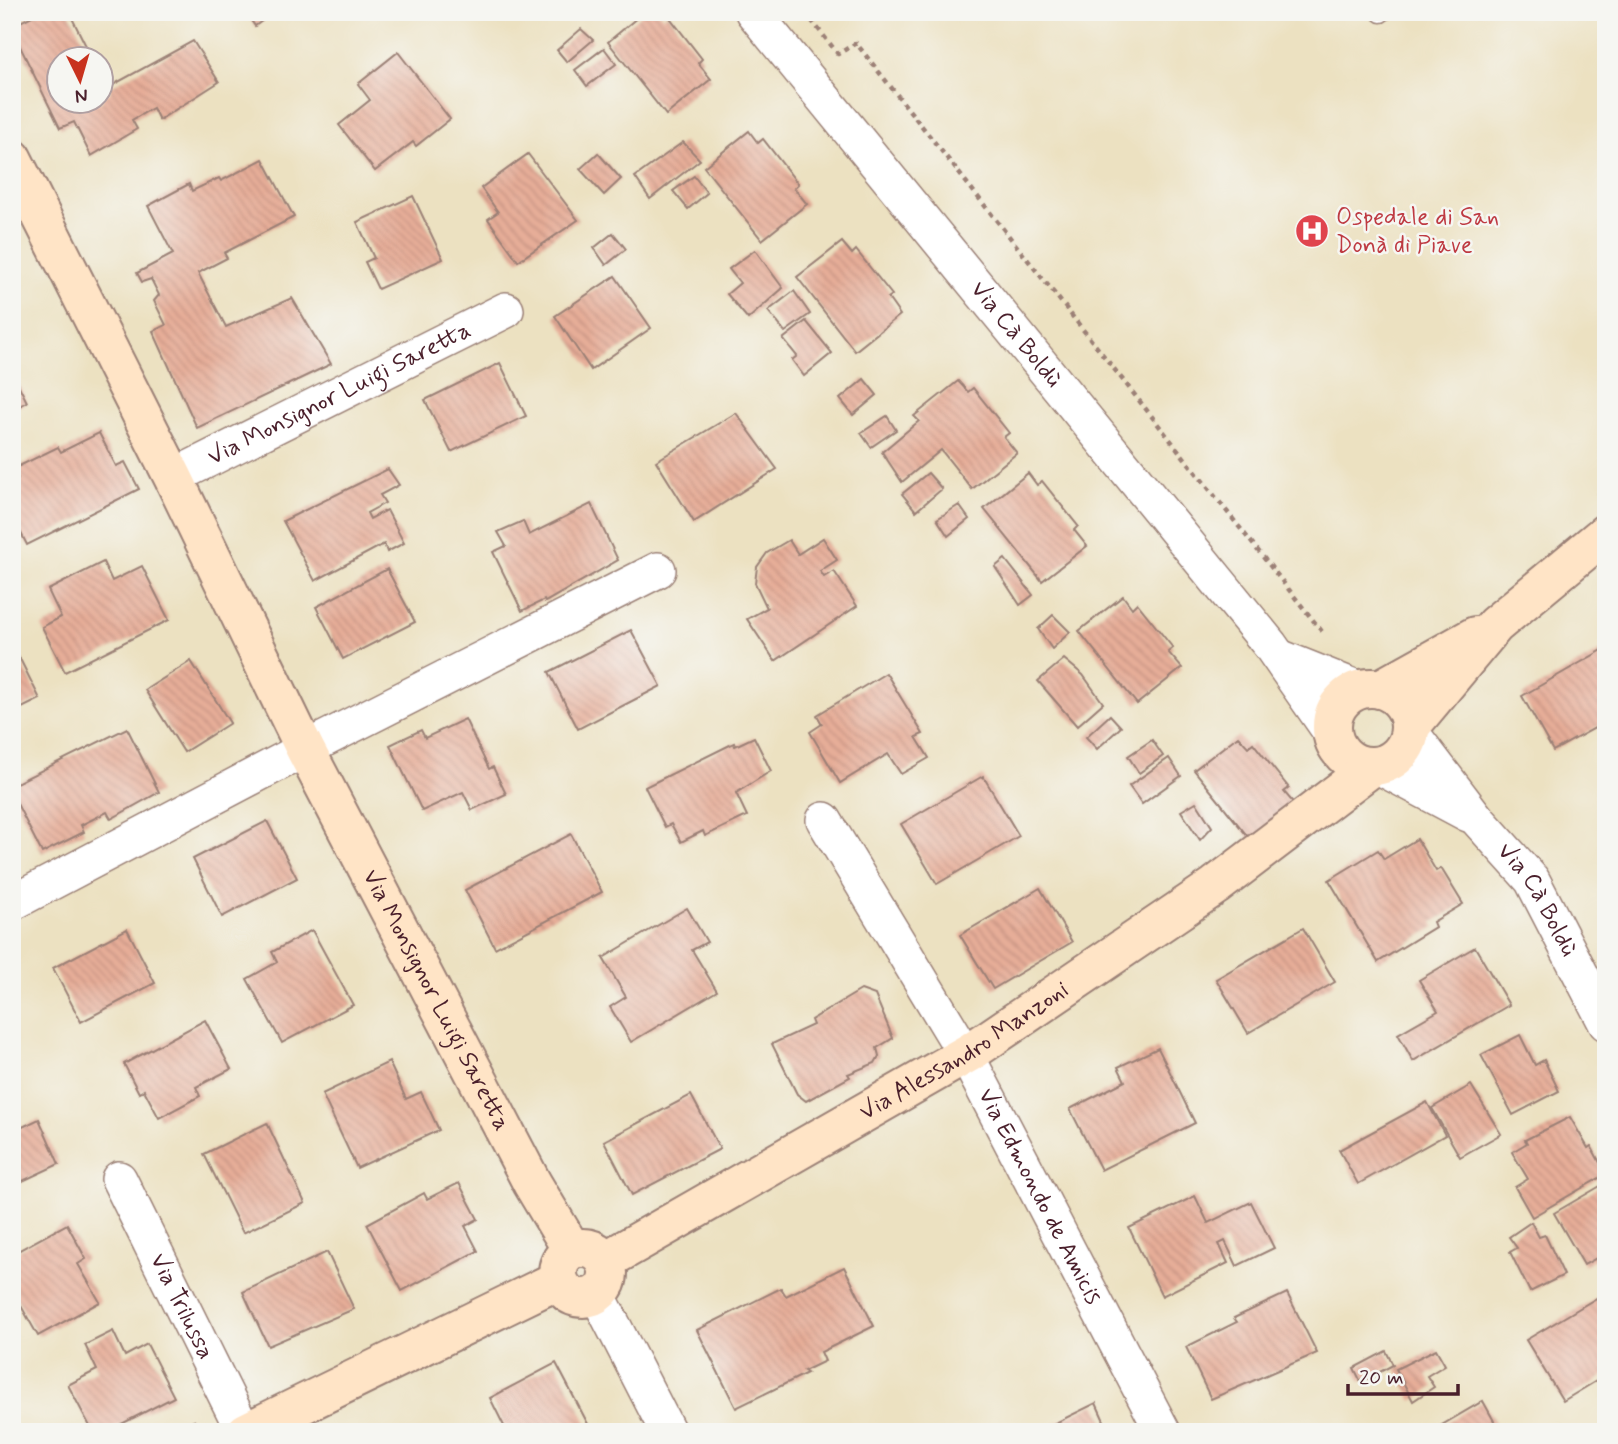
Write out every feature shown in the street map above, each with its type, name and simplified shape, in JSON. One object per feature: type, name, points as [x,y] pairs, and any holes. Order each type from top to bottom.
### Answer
[{"type":"street","name":"Via Cà Boldù","points":[[753,12],[1279,657],[1334,738]]},
{"type":"street","name":"Via Monsignor Luigi Saretta","points":[[12,158],[173,477],[305,749],[532,1183],[583,1271],[668,1432]]},
{"type":"street","name":"Via Monsignor Luigi Saretta","points":[[173,477],[506,310]]},
{"type":"street","points":[[1495,625],[1370,689],[1346,697],[1336,709],[1334,738],[1348,759],[1375,766],[1399,754],[1410,729],[1495,625],[1606,533]]},
{"type":"street","points":[[12,902],[305,749],[658,570]]},
{"type":"street","name":"Via Cà Boldù","points":[[1279,657],[1370,689]]},
{"type":"street","points":[[1370,689],[1404,705],[1410,729]]},
{"type":"street","name":"Via Cà Boldù","points":[[1410,729],[1477,819],[1532,880],[1606,1023]]},
{"type":"street","name":"Via Alessandro Manzoni","points":[[1310,816],[1328,778],[1334,738]]},
{"type":"street","name":"Via Cà Boldù","points":[[1375,766],[1477,819]]},
{"type":"street","name":"Via Alessandro Manzoni","points":[[245,1432],[583,1271],[966,1055],[1215,886],[1375,766]]},
{"type":"street","name":"Via Edmondo de Amicis","points":[[824,820],[966,1055],[1163,1432]]},
{"type":"street","name":"Via Trilussa","points":[[119,1180],[245,1432]]},
{"type":"path","points":[[805,12],[838,54],[856,43],[1331,643]]},
{"type":"path","points":[[1596,497],[1606,489]]},
{"type":"path","points":[[12,1421],[26,1432]]},
{"type":"building","points":[[40,12],[69,12],[86,46],[46,46],[46,99],[12,30],[12,26]]},
{"type":"building","points":[[245,12],[274,12],[255,26]]},
{"type":"building","points":[[644,12],[658,12],[663,17],[667,14],[702,59],[698,63],[711,79],[666,115],[608,42]]},
{"type":"building","points":[[581,29],[593,40],[567,62],[557,50]]},
{"type":"building","points":[[193,41],[219,82],[159,120],[153,108],[132,120],[137,129],[91,156],[74,122],[60,128],[54,116],[116,116],[116,83]]},
{"type":"building","points":[[604,48],[616,64],[587,86],[575,70]]},
{"type":"building","points":[[398,52],[450,119],[416,146],[413,142],[375,171],[339,125],[370,100],[358,84]]},
{"type":"building","points":[[749,131],[758,143],[763,139],[798,184],[794,188],[807,204],[762,240],[704,167]]},
{"type":"building","points":[[683,142],[700,160],[650,199],[635,177]]},
{"type":"building","points":[[598,153],[621,179],[604,195],[580,169]]},
{"type":"building","points":[[528,154],[578,220],[518,261],[488,219],[498,212],[481,188]]},
{"type":"building","points":[[263,159],[294,217],[224,253],[227,258],[198,273],[226,327],[292,298],[331,364],[197,428],[153,331],[166,325],[154,301],[159,295],[151,279],[142,282],[137,273],[173,254],[148,206],[189,184],[192,191],[219,178],[221,181]]},
{"type":"building","points":[[694,176],[707,193],[688,209],[673,191]]},
{"type":"building","points":[[413,196],[443,259],[378,289],[365,262],[374,258],[357,222]]},
{"type":"building","points":[[613,233],[626,249],[606,265],[594,248]]},
{"type":"building","points":[[842,242],[852,254],[856,250],[892,295],[888,298],[900,315],[855,351],[797,277]]},
{"type":"building","points":[[755,250],[783,288],[748,319],[727,294],[740,283],[729,269]]},
{"type":"building","points":[[615,276],[651,328],[591,370],[555,316]]},
{"type":"building","points":[[794,291],[810,314],[785,332],[768,311]]},
{"type":"building","points":[[806,321],[832,353],[804,376],[792,360],[797,356],[783,339]]},
{"type":"building","points":[[500,363],[526,416],[451,452],[425,400]]},
{"type":"building","points":[[12,372],[27,402],[12,410]]},
{"type":"building","points":[[864,379],[877,395],[853,415],[840,399]]},
{"type":"building","points":[[958,381],[968,392],[973,388],[1009,433],[1004,437],[1017,453],[972,489],[941,450],[902,482],[882,452],[919,421],[914,416]]},
{"type":"building","points":[[736,413],[777,469],[694,522],[656,461]]},
{"type":"building","points":[[887,416],[896,430],[871,447],[861,433]]},
{"type":"building","points":[[99,433],[116,466],[125,462],[139,489],[27,545],[12,515],[12,481],[18,479],[13,469],[58,447],[61,452]]},
{"type":"building","points":[[388,469],[399,485],[380,495],[385,503],[367,513],[370,519],[387,510],[404,543],[387,552],[384,544],[315,581],[283,521]]},
{"type":"building","points":[[928,473],[942,489],[916,511],[902,494]]},
{"type":"building","points":[[1028,473],[1037,485],[1042,481],[1078,526],[1074,530],[1087,546],[1042,581],[984,509]]},
{"type":"building","points":[[591,504],[618,560],[545,602],[544,600],[522,611],[493,552],[506,546],[498,532],[523,521],[529,535]]},
{"type":"building","points":[[959,505],[969,519],[948,536],[937,519]]},
{"type":"building","points":[[823,538],[837,560],[820,571],[824,577],[834,571],[857,606],[775,661],[747,619],[767,608],[755,583],[757,567],[767,553],[789,540],[798,554]]},
{"type":"building","points":[[1005,559],[1033,595],[1020,605],[995,567]]},
{"type":"building","points":[[103,562],[112,581],[142,566],[169,620],[65,672],[42,627],[61,617],[48,590]]},
{"type":"building","points":[[387,569],[415,622],[343,659],[316,607]]},
{"type":"building","points":[[1123,596],[1132,608],[1137,603],[1173,648],[1168,652],[1182,668],[1137,704],[1079,631]]},
{"type":"building","points":[[1053,615],[1070,632],[1052,649],[1038,629]]},
{"type":"building","points":[[631,630],[661,686],[578,729],[549,672]]},
{"type":"building","points":[[12,643],[40,699],[12,713]]},
{"type":"building","points":[[1606,648],[1606,722],[1553,751],[1522,696]]},
{"type":"building","points":[[1064,659],[1083,675],[1103,703],[1077,726],[1038,681]]},
{"type":"building","points":[[191,661],[230,723],[184,752],[145,690]]},
{"type":"building","points":[[886,673],[923,734],[916,737],[929,758],[901,774],[888,754],[840,783],[810,732],[822,724],[817,715]]},
{"type":"building","points":[[1110,715],[1121,727],[1097,749],[1086,737]]},
{"type":"building","points":[[465,719],[489,769],[493,767],[506,794],[472,810],[463,792],[422,811],[390,745],[421,730],[425,738]]},
{"type":"building","points":[[127,728],[159,792],[111,819],[107,812],[81,825],[84,832],[42,853],[12,794],[12,785]]},
{"type":"building","points":[[1238,736],[1248,747],[1253,743],[1289,788],[1284,792],[1297,807],[1253,843],[1194,770]]},
{"type":"building","points":[[754,737],[771,771],[736,793],[747,816],[705,836],[703,831],[681,842],[671,824],[665,827],[645,787],[734,743],[735,746]]},
{"type":"building","points":[[1152,740],[1163,756],[1139,773],[1128,756]]},
{"type":"building","points":[[1169,758],[1181,776],[1142,804],[1129,786]]},
{"type":"building","points":[[983,776],[1019,836],[937,884],[901,824]]},
{"type":"building","points":[[1196,802],[1212,827],[1200,840],[1181,811]]},
{"type":"building","points":[[267,821],[297,878],[222,917],[193,859]]},
{"type":"building","points":[[571,834],[602,892],[495,948],[465,890]]},
{"type":"building","points":[[1417,839],[1436,871],[1441,868],[1463,904],[1433,922],[1435,927],[1378,962],[1329,880],[1378,850],[1384,859]]},
{"type":"building","points":[[1040,888],[1072,942],[993,989],[960,935]]},
{"type":"building","points":[[687,908],[707,942],[692,950],[717,991],[631,1042],[610,1007],[626,997],[603,958]]},
{"type":"building","points":[[1303,928],[1335,982],[1248,1033],[1216,979]]},
{"type":"building","points":[[127,929],[155,983],[81,1022],[53,968]]},
{"type":"building","points":[[312,930],[353,1005],[282,1043],[247,979],[277,962],[272,952]]},
{"type":"building","points":[[1475,947],[1509,1005],[1413,1061],[1398,1034],[1438,1011],[1419,980]]},
{"type":"building","points":[[861,990],[875,995],[893,1038],[877,1048],[879,1056],[875,1063],[848,1074],[850,1077],[806,1101],[797,1094],[772,1044],[813,1025],[811,1020]]},
{"type":"building","points":[[205,1020],[231,1069],[196,1087],[200,1096],[159,1118],[144,1090],[139,1093],[124,1064]]},
{"type":"building","points":[[1520,1035],[1535,1065],[1544,1060],[1559,1091],[1513,1115],[1481,1055]]},
{"type":"building","points":[[1158,1048],[1195,1123],[1101,1170],[1070,1109],[1125,1081],[1118,1067]]},
{"type":"building","points":[[389,1062],[406,1099],[421,1092],[439,1130],[357,1168],[322,1094]]},
{"type":"building","points":[[1471,1085],[1501,1134],[1460,1157],[1432,1108]]},
{"type":"building","points":[[691,1095],[720,1149],[632,1195],[604,1141]]},
{"type":"building","points":[[1427,1102],[1445,1135],[1358,1184],[1339,1150]]},
{"type":"building","points":[[1570,1117],[1588,1148],[1591,1146],[1606,1174],[1532,1217],[1515,1187],[1528,1179],[1512,1152],[1527,1143],[1525,1140]]},
{"type":"building","points":[[39,1119],[59,1164],[12,1186],[12,1132]]},
{"type":"building","points":[[267,1123],[305,1203],[243,1233],[204,1154]]},
{"type":"building","points":[[459,1183],[478,1219],[465,1226],[478,1251],[402,1291],[367,1224],[424,1193],[427,1199]]},
{"type":"building","points":[[1602,1185],[1606,1192],[1606,1253],[1584,1265],[1554,1213]]},
{"type":"building","points":[[1195,1196],[1208,1223],[1251,1202],[1274,1248],[1237,1266],[1225,1241],[1219,1244],[1228,1263],[1162,1296],[1129,1228]]},
{"type":"building","points":[[1531,1222],[1539,1237],[1545,1235],[1564,1275],[1530,1292],[1510,1252],[1517,1248],[1509,1237]]},
{"type":"building","points":[[67,1224],[86,1259],[78,1264],[100,1302],[38,1336],[12,1290],[12,1254]]},
{"type":"building","points":[[327,1252],[354,1309],[268,1346],[243,1292]]},
{"type":"building","points":[[844,1267],[874,1326],[821,1352],[825,1361],[804,1371],[807,1373],[736,1408],[697,1330],[781,1288],[786,1296]]},
{"type":"building","points":[[1287,1293],[1317,1353],[1211,1399],[1186,1347],[1237,1322],[1234,1318]]},
{"type":"building","points":[[1600,1296],[1606,1301],[1606,1375],[1563,1401],[1526,1340]]},
{"type":"building","points":[[113,1331],[125,1356],[147,1344],[174,1397],[106,1432],[93,1432],[68,1385],[97,1370],[85,1345]]},
{"type":"building","points":[[1436,1349],[1445,1365],[1427,1376],[1434,1387],[1413,1401],[1396,1369]]},
{"type":"building","points":[[1386,1351],[1393,1365],[1361,1382],[1354,1368]]},
{"type":"building","points":[[556,1363],[589,1426],[579,1432],[507,1432],[490,1398]]},
{"type":"building","points":[[1483,1401],[1500,1432],[1430,1432]]},
{"type":"building","points":[[1096,1403],[1109,1432],[1037,1432]]},
{"type":"place","name":"Ospedale di San Donà di Piave","points":[[1312,231]]}]
